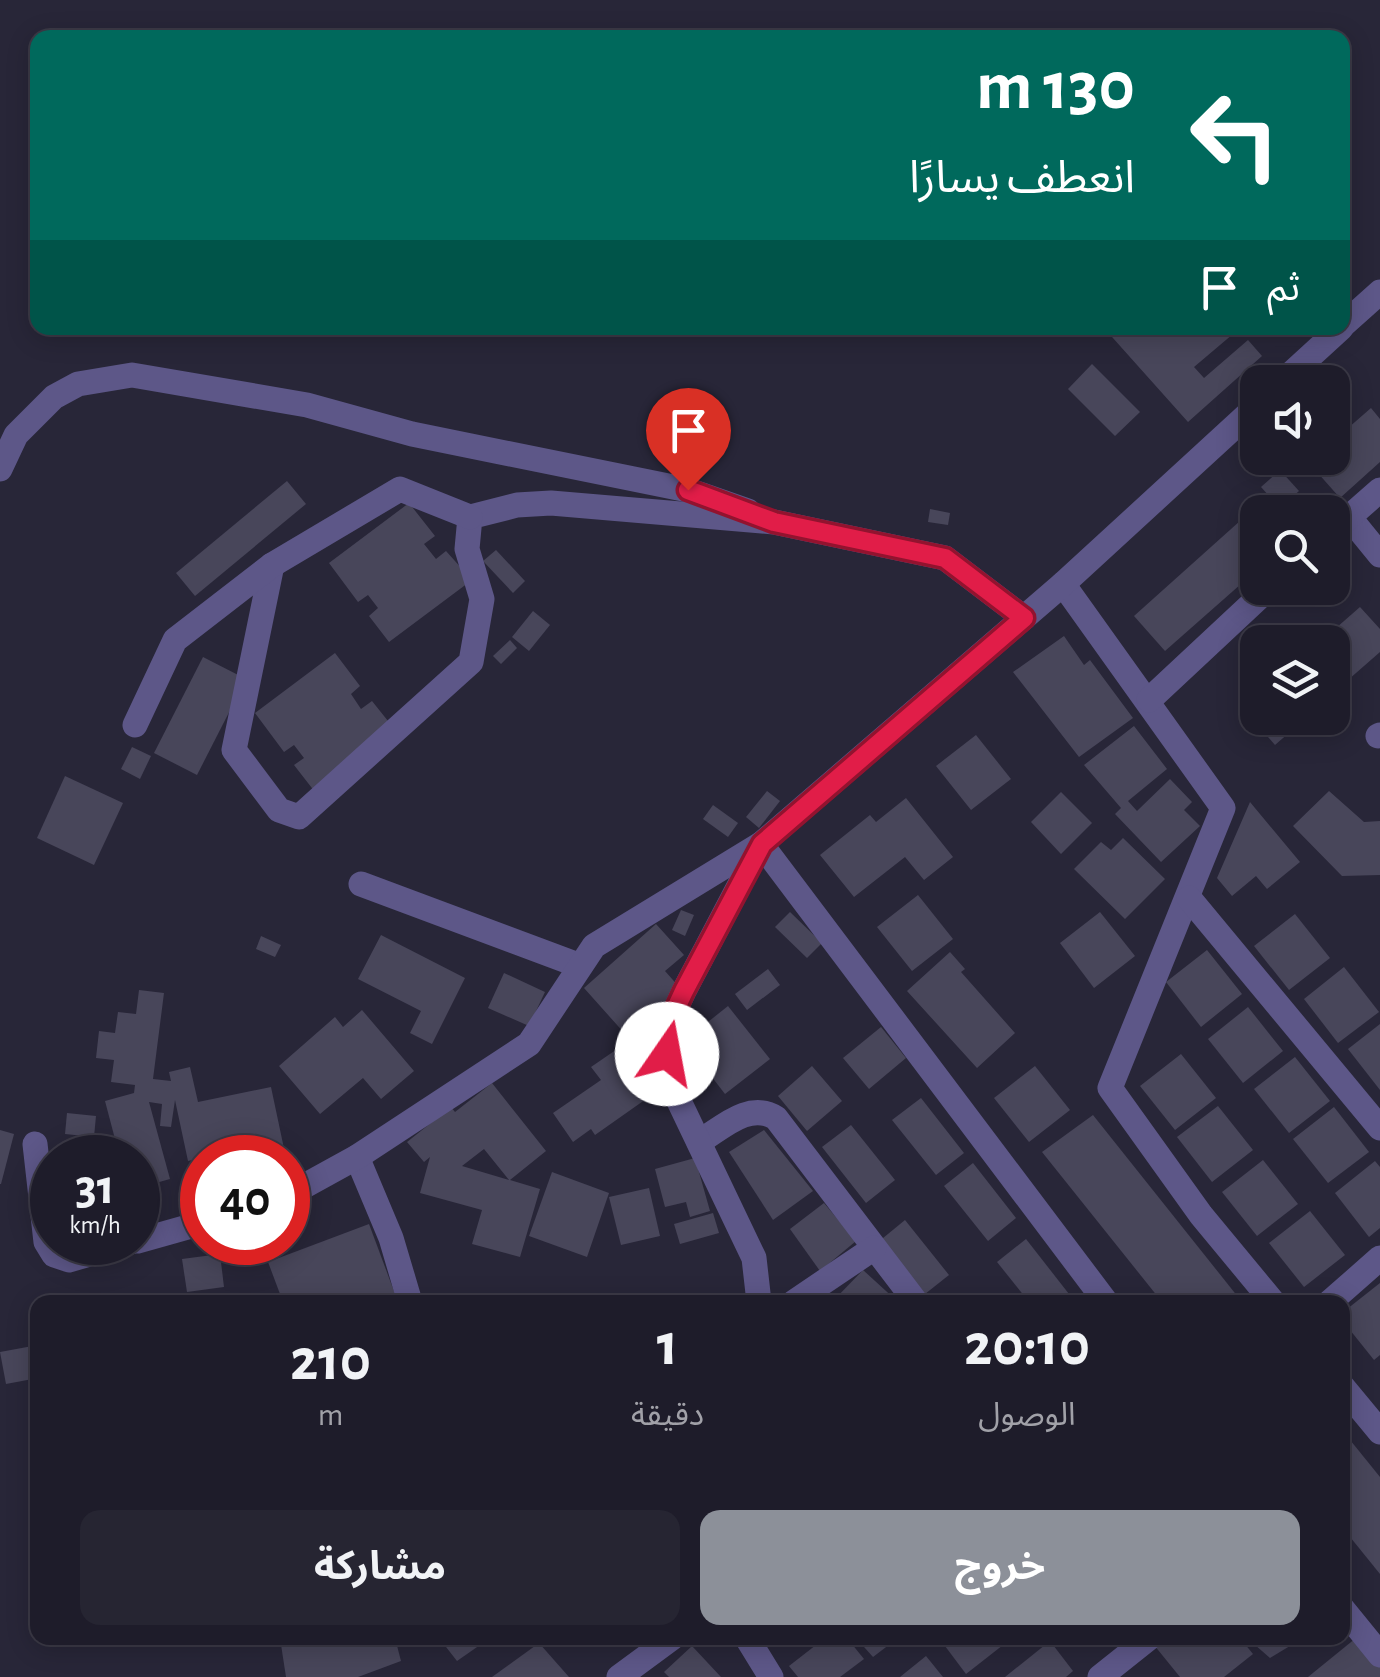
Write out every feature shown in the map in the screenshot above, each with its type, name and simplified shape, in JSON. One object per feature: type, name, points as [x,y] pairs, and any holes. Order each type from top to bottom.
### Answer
[{"type":"street","points":[[1350,320],[1380,292]]},
{"type":"street","points":[[1301,365],[1333,335]]},
{"type":"street","points":[[0,468],[16,435],[54,397],[104,377],[132,375],[307,405],[412,434],[688,490],[774,522]]},
{"type":"street","points":[[310,1182],[357,1156],[529,1044],[548,1022],[578,965],[594,946],[762,844],[1064,584],[1240,422]]},
{"type":"street","points":[[135,725],[176,640],[272,565],[400,489],[470,518],[517,505],[552,503],[774,522],[945,558],[1024,618]]},
{"type":"street","points":[[1350,517],[1380,490]]},
{"type":"street","points":[[272,565],[234,750],[280,810],[299,817],[472,662],[482,599],[467,549],[470,518]]},
{"type":"street","points":[[1350,532],[1380,554]]},
{"type":"street","points":[[1064,584],[1222,808],[1110,1088],[1201,1215],[1268,1295]]},
{"type":"street","points":[[1149,700],[1251,605]]},
{"type":"street","points":[[759,1295],[754,1258],[678,1098],[667,1054],[670,1021],[762,844]]},
{"type":"street","points":[[762,844],[1101,1295]]},
{"type":"street","points":[[361,884],[578,965]]},
{"type":"street","points":[[1189,898],[1380,1128]]},
{"type":"street","points":[[699,1142],[744,1114],[768,1113],[911,1295]]},
{"type":"street","points":[[357,1156],[391,1238],[408,1295]]},
{"type":"street","points":[[804,1295],[874,1248]]},
{"type":"street","points":[[1338,1295],[1380,1258]]},
{"type":"street","points":[[1350,1396],[1380,1432]]},
{"type":"street","points":[[1350,1618],[1380,1656]]},
{"type":"street","points":[[618,1677],[662,1645]]},
{"type":"street","points":[[751,1645],[771,1677]]},
{"type":"street","points":[[1100,1677],[1140,1645]]},
{"type":"building","points":[[1110,335],[1232,335],[1194,367],[1204,378],[1248,340],[1262,356],[1252,365],[1240,365],[1240,376],[1188,422]]},
{"type":"building","points":[[1092,364],[1140,412],[1115,436],[1068,389]]},
{"type":"building","points":[[1371,408],[1380,419],[1380,462],[1343,495],[1337,495],[1320,475],[1350,475],[1350,426]]},
{"type":"building","points":[[1274,475],[1285,475],[1299,491],[1295,495],[1268,495],[1261,487]]},
{"type":"building","points":[[287,481],[306,504],[195,596],[176,573]]},
{"type":"building","points":[[409,503],[435,536],[424,544],[436,559],[446,551],[472,580],[389,642],[369,616],[378,608],[368,595],[358,602],[329,563]]},
{"type":"building","points":[[930,509],[950,513],[948,525],[928,522]]},
{"type":"building","points":[[1240,521],[1240,585],[1165,651],[1134,616]]},
{"type":"building","points":[[496,550],[525,581],[513,593],[483,561]]},
{"type":"building","points":[[1360,607],[1380,629],[1380,652],[1350,678],[1350,625],[1339,625]]},
{"type":"building","points":[[533,611],[550,625],[529,651],[512,637]]},
{"type":"building","points":[[1064,636],[1084,665],[1090,660],[1133,718],[1079,757],[1013,672]]},
{"type":"building","points":[[510,640],[517,648],[501,664],[493,656]]},
{"type":"building","points":[[335,653],[360,686],[351,694],[361,709],[372,701],[396,731],[315,792],[294,765],[304,758],[294,745],[284,752],[255,713]]},
{"type":"building","points":[[203,657],[246,679],[197,775],[154,753]]},
{"type":"building","points":[[1134,726],[1167,769],[1128,801],[1137,811],[1170,779],[1192,802],[1184,810],[1200,826],[1161,862],[1115,814],[1121,808],[1084,765]]},
{"type":"building","points":[[976,735],[1011,779],[971,810],[936,766]]},
{"type":"building","points":[[1266,735],[1286,735],[1275,745]]},
{"type":"building","points":[[132,747],[151,756],[140,779],[121,769]]},
{"type":"building","points":[[65,776],[123,803],[94,865],[37,838]]},
{"type":"building","points":[[767,791],[780,801],[759,828],[746,817]]},
{"type":"building","points":[[1329,791],[1364,822],[1380,821],[1380,875],[1342,876],[1293,826]]},
{"type":"building","points":[[1061,792],[1092,823],[1061,854],[1031,822]]},
{"type":"building","points":[[906,798],[953,857],[924,880],[905,857],[854,897],[820,855],[870,815],[876,822]]},
{"type":"building","points":[[1250,802],[1300,862],[1267,889],[1256,876],[1232,896],[1217,878]]},
{"type":"building","points":[[713,805],[738,823],[728,837],[703,819]]},
{"type":"building","points":[[1123,838],[1165,879],[1125,919],[1074,869],[1101,842],[1111,850]]},
{"type":"building","points":[[918,895],[953,939],[912,971],[877,927]]},
{"type":"building","points":[[681,910],[694,915],[685,936],[672,930]]},
{"type":"building","points":[[790,912],[822,943],[807,958],[775,927]]},
{"type":"building","points":[[1100,912],[1135,956],[1094,988],[1060,943]]},
{"type":"building","points":[[1295,914],[1330,958],[1289,990],[1254,946]]},
{"type":"building","points":[[656,924],[684,955],[665,971],[680,988],[626,1035],[584,988]]},
{"type":"building","points":[[381,935],[465,978],[432,1044],[410,1033],[421,1011],[358,979]]},
{"type":"building","points":[[261,936],[281,945],[275,957],[256,949]]},
{"type":"building","points":[[1207,950],[1242,994],[1201,1027],[1166,982]]},
{"type":"building","points":[[950,952],[965,969],[961,972],[1015,1033],[977,1068],[907,991]]},
{"type":"building","points":[[1344,967],[1379,1012],[1338,1043],[1304,999]]},
{"type":"building","points":[[768,969],[780,985],[747,1010],[735,994]]},
{"type":"building","points":[[504,973],[545,992],[529,1026],[488,1008]]},
{"type":"building","points":[[139,990],[164,993],[153,1079],[171,1081],[169,1072],[190,1067],[198,1102],[271,1087],[281,1135],[182,1135],[175,1100],[171,1127],[160,1126],[162,1104],[149,1102],[158,1135],[114,1135],[105,1101],[134,1093],[135,1085],[111,1082],[114,1060],[96,1058],[99,1031],[115,1033],[118,1012],[136,1014]]},
{"type":"building","points":[[728,1006],[770,1059],[725,1094],[684,1041]]},
{"type":"building","points":[[1248,1007],[1283,1051],[1243,1083],[1208,1039]]},
{"type":"building","points":[[362,1010],[414,1071],[381,1099],[363,1078],[320,1114],[279,1066],[335,1017],[343,1027]]},
{"type":"building","points":[[1380,1024],[1380,1090],[1348,1049]]},
{"type":"building","points":[[881,1027],[906,1058],[869,1089],[843,1058]]},
{"type":"building","points":[[623,1045],[656,1092],[595,1135],[591,1129],[573,1142],[553,1113],[601,1080],[591,1067]]},
{"type":"building","points":[[1181,1054],[1216,1098],[1175,1130],[1140,1086]]},
{"type":"building","points":[[1295,1057],[1330,1101],[1289,1133],[1254,1089]]},
{"type":"building","points":[[812,1066],[842,1101],[807,1131],[778,1096]]},
{"type":"building","points":[[1035,1066],[1070,1110],[1029,1142],[994,1098]]},
{"type":"building","points":[[492,1083],[546,1151],[510,1180],[540,1189],[520,1257],[472,1244],[482,1210],[420,1193],[430,1157],[424,1162],[407,1142],[451,1107],[455,1112]],"holes":[[[484,1149],[509,1180],[462,1166]]]},
{"type":"building","points":[[921,1098],[964,1153],[936,1175],[892,1120]]},
{"type":"building","points":[[1218,1106],[1253,1150],[1212,1182],[1177,1137]]},
{"type":"building","points":[[1334,1107],[1369,1152],[1328,1183],[1293,1139]]},
{"type":"building","points":[[67,1113],[96,1116],[94,1135],[65,1134]]},
{"type":"building","points":[[1093,1115],[1236,1295],[1156,1295],[1042,1152]]},
{"type":"building","points":[[851,1125],[895,1180],[866,1203],[822,1147]]},
{"type":"building","points":[[0,1130],[14,1134],[1,1184],[0,1184]]},
{"type":"building","points":[[764,1130],[813,1191],[773,1220],[729,1152]]},
{"type":"building","points":[[160,1142],[170,1179],[160,1182]]},
{"type":"building","points":[[695,1158],[710,1211],[690,1217],[686,1202],[665,1207],[655,1169]]},
{"type":"building","points":[[1263,1160],[1298,1204],[1257,1236],[1222,1192]]},
{"type":"building","points":[[1375,1161],[1380,1167],[1380,1228],[1369,1237],[1335,1193]]},
{"type":"building","points":[[973,1163],[1016,1218],[988,1241],[944,1186]]},
{"type":"building","points":[[552,1172],[609,1193],[587,1257],[529,1236]]},
{"type":"building","points":[[649,1188],[660,1236],[621,1245],[609,1197]]},
{"type":"building","points":[[824,1203],[856,1241],[820,1271],[790,1229]]},
{"type":"building","points":[[1310,1211],[1345,1255],[1304,1287],[1269,1243]]},
{"type":"building","points":[[713,1213],[719,1233],[680,1244],[674,1224]]},
{"type":"building","points":[[905,1220],[949,1275],[924,1295],[918,1295],[877,1243]]},
{"type":"building","points":[[369,1224],[395,1295],[280,1295],[269,1265],[310,1265],[310,1246]]},
{"type":"building","points":[[1026,1239],[1069,1294],[1023,1295],[997,1262]]},
{"type":"building","points":[[183,1265],[221,1265],[224,1287],[187,1292]]},
{"type":"building","points":[[863,1270],[890,1295],[839,1295]]},
{"type":"building","points":[[1380,1283],[1380,1355],[1374,1360],[1350,1330],[1350,1307]]},
{"type":"building","points":[[30,1346],[30,1380],[6,1384],[0,1352]]},
{"type":"building","points":[[1350,1440],[1380,1477],[1380,1574],[1350,1537]]},
{"type":"building","points":[[1356,1638],[1380,1667],[1380,1677],[1308,1677],[1350,1645]]},
{"type":"building","points":[[281,1645],[397,1645],[401,1661],[358,1677],[286,1677]]},
{"type":"building","points":[[444,1645],[480,1645],[457,1661]]},
{"type":"building","points":[[541,1645],[569,1677],[492,1677]]},
{"type":"building","points":[[816,1645],[853,1645],[864,1659],[840,1677],[798,1677],[789,1666]]},
{"type":"building","points":[[862,1645],[889,1645],[873,1657]]},
{"type":"building","points":[[944,1645],[1003,1645],[966,1674]]},
{"type":"building","points":[[1045,1645],[1053,1645],[1073,1671],[1066,1677],[1005,1677]]},
{"type":"building","points":[[1154,1645],[1246,1645],[1253,1654],[1224,1677],[1180,1677]]},
{"type":"building","points":[[1255,1645],[1291,1645],[1270,1658]]},
{"type":"building","points":[[692,1646],[721,1677],[669,1677],[664,1672]]},
{"type":"building","points":[[926,1656],[943,1677],[900,1677]]},
{"type":"route","points":[[667,1054],[670,1021],[762,844],[1024,618],[945,558],[774,522],[730,502],[688,490]]}]
